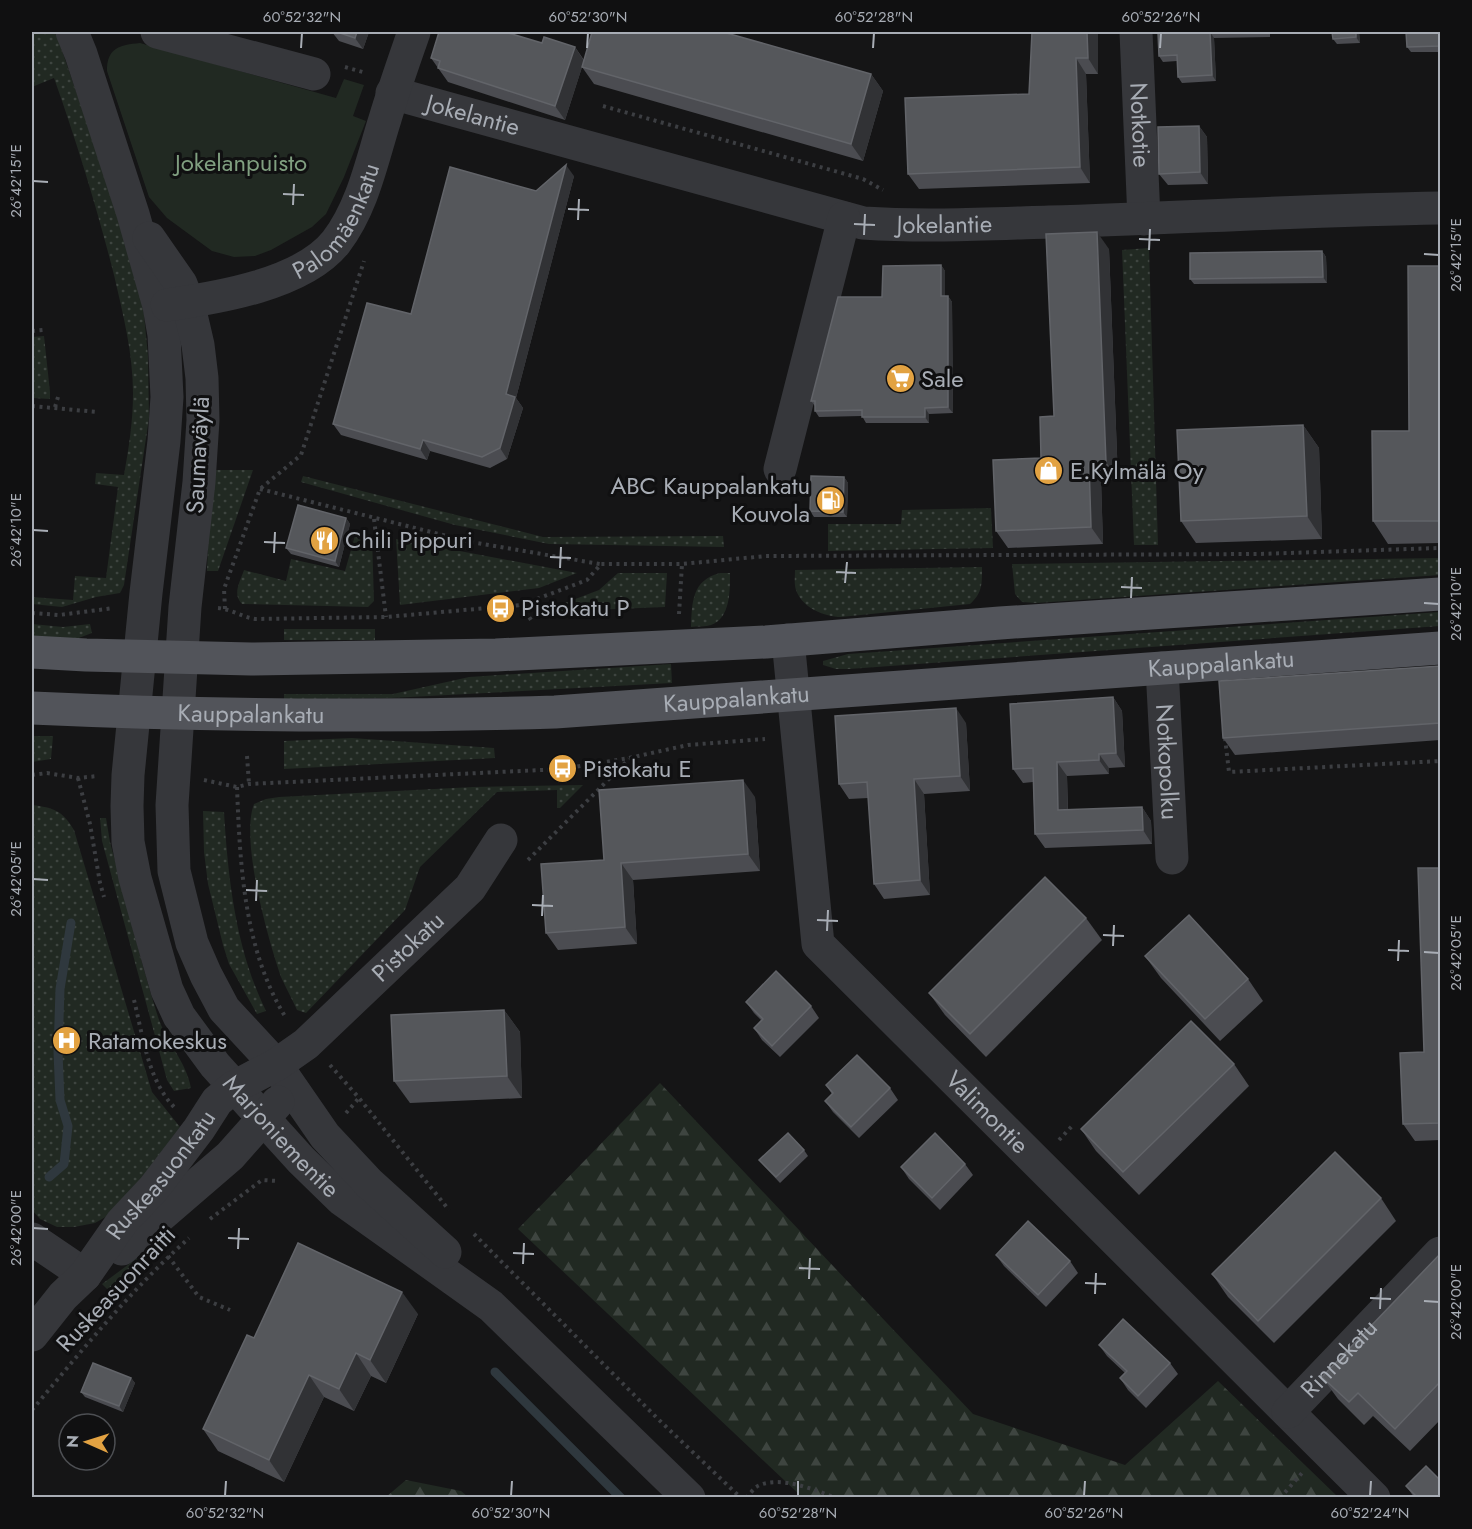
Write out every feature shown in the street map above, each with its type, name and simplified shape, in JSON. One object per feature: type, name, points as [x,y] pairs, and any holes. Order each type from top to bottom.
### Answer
[{"type":"main road","points":[[32,652],[140,657],[284,659],[484,655],[788,640],[1000,623],[1440,594]]},
{"type":"main road","name":"Kauppalankatu","points":[[32,708],[179,713],[555,712],[1440,648]]},
{"type":"street","points":[[158,32],[314,74]]},
{"type":"street","name":"Palomäenkatu","points":[[174,304],[254,288],[285,277],[316,259],[335,243],[351,219],[364,188],[382,84],[414,32]]},
{"type":"street","name":"Notkotie","points":[[1136,32],[1144,219]]},
{"type":"street","name":"Saumaväylä","points":[[82,35],[133,214],[174,304],[198,345],[203,420],[200,482],[185,607],[179,713]]},
{"type":"street","name":"Jokelantie","points":[[382,84],[862,223],[902,226],[1144,219],[1354,209],[1440,208]]},
{"type":"street","points":[[780,469],[844,218]]},
{"type":"street","name":"Saumaväylä","points":[[140,657],[164,441],[167,397],[166,355],[174,304]]},
{"type":"street","name":"Valimontie","points":[[788,640],[818,944],[1374,1497]]},
{"type":"street","name":"Marjoniementie","points":[[140,657],[127,806],[128,842],[135,878],[167,990],[179,1016],[194,1039],[234,1087],[301,1160],[341,1199],[491,1306],[689,1497]]},
{"type":"street","name":"Notkopolku","points":[[1162,668],[1172,858]]},
{"type":"street","name":"Marjoniementie","points":[[179,713],[172,805],[174,871],[192,943],[206,975],[224,1009],[283,1075],[326,1136],[369,1183],[467,1272],[491,1306]]},
{"type":"street","name":"Pistokatu","points":[[264,1119],[283,1075],[307,1042],[470,888],[501,840]]},
{"type":"street","name":"Ruskeasuonkatu","points":[[85,1275],[122,1222],[154,1188],[180,1155],[216,1101],[234,1087],[283,1075]]},
{"type":"street","name":"Ruskeasuonkatu","points":[[32,1335],[63,1296],[85,1275],[131,1243],[230,1156],[264,1119]]},
{"type":"street","points":[[32,1239],[85,1275]]},
{"type":"street","name":"Rinnekatu","points":[[1288,1412],[1440,1253]]},
{"type":"path","points":[[314,74],[332,64],[382,84]]},
{"type":"path","points":[[603,106],[863,179],[892,196]]},
{"type":"path","points":[[225,609],[224,589],[260,489],[301,455],[366,255]]},
{"type":"path","points":[[32,331],[44,330]]},
{"type":"path","points":[[56,407],[58,397]]},
{"type":"path","points":[[32,406],[98,412]]},
{"type":"path","points":[[260,489],[471,542],[601,564],[682,564],[766,556],[1258,554],[1440,548]]},
{"type":"path","points":[[374,519],[386,617]]},
{"type":"path","points":[[216,608],[255,619],[386,617],[500,608],[521,605],[587,580],[601,564]]},
{"type":"path","points":[[678,617],[682,564]]},
{"type":"path","points":[[32,613],[59,615],[117,608]]},
{"type":"path","points":[[1225,736],[1229,772],[1440,761]]},
{"type":"path","points":[[202,780],[237,787],[249,784],[562,768],[629,758],[688,745],[771,738]]},
{"type":"path","points":[[248,756],[249,784]]},
{"type":"path","points":[[32,775],[46,773],[78,778],[107,774]]},
{"type":"path","points":[[237,787],[239,853],[256,950],[272,996],[307,1042],[359,1098],[457,1217]]},
{"type":"path","points":[[205,1223],[262,1180],[282,1182]]},
{"type":"path","points":[[473,1234],[741,1497]]},
{"type":"path","name":"Ruskeasuonraitti","points":[[32,1410],[94,1334],[151,1272],[190,1236]]},
{"type":"path","points":[[168,1256],[200,1297],[230,1310]]},
{"type":"path","points":[[1280,1497],[1302,1473]]},
{"type":"path","points":[[746,1497],[757,1487],[770,1483],[802,1485],[836,1497]]},
{"type":"green space","points":[[32,32],[53,32],[57,36],[142,294],[148,356],[149,418],[124,585],[120,593],[62,607],[32,604],[32,597],[73,600],[75,576],[106,578],[118,487],[95,484],[96,473],[124,475],[133,403],[133,378],[127,334],[114,275],[94,200],[54,78],[32,87]]},
{"type":"green space","name":"Jokelanpuisto","points":[[140,43],[336,98],[344,79],[364,85],[353,116],[366,121],[344,177],[326,214],[312,227],[271,250],[255,256],[234,257],[212,251],[167,218],[149,197],[107,71],[109,57],[116,49]]},
{"type":"green space","points":[[1149,248],[1158,545],[1134,545],[1122,250]]},
{"type":"green space","points":[[44,336],[50,399],[33,398],[32,337]]},
{"type":"green space","points":[[211,470],[253,470],[218,571],[207,571]]},
{"type":"green space","points":[[303,476],[543,537],[723,536],[724,547],[549,544],[455,525],[301,482]]},
{"type":"green space","points":[[991,508],[993,548],[828,551],[828,524],[901,524],[902,510]]},
{"type":"green space","points":[[356,532],[372,538],[374,601],[368,607],[242,604],[239,600],[237,592],[244,570],[286,581],[291,559],[345,571]]},
{"type":"green space","points":[[396,539],[577,573],[539,588],[400,605]]},
{"type":"green space","points":[[1440,558],[1440,575],[1036,603],[1022,602],[1015,594],[1012,564]]},
{"type":"green space","points":[[982,567],[980,591],[970,604],[841,617],[821,613],[803,602],[795,585],[795,570]]},
{"type":"green space","points":[[618,573],[667,573],[665,607],[541,612],[599,590]]},
{"type":"green space","points":[[720,573],[730,573],[726,610],[718,621],[711,625],[691,627],[695,593],[704,581]]},
{"type":"green space","points":[[1440,612],[1440,626],[849,669],[836,669],[823,665],[823,661],[848,654]]},
{"type":"green space","points":[[32,624],[63,627],[90,624],[92,633],[76,639],[32,636]]},
{"type":"green space","points":[[284,629],[375,629],[375,640],[284,640]]},
{"type":"green space","points":[[671,664],[672,683],[391,698],[284,699],[284,694],[393,694],[469,677]]},
{"type":"green space","points":[[32,736],[53,736],[51,759],[32,762]]},
{"type":"green space","points":[[352,738],[494,748],[495,758],[284,769],[284,741]]},
{"type":"green space","points":[[583,785],[560,808],[557,808],[557,790],[497,792],[420,867],[405,910],[306,1013],[297,1010],[281,977],[257,890],[250,841],[254,804],[279,797],[473,787]]},
{"type":"green space","points":[[32,805],[57,811],[74,830],[152,1092],[180,1127],[118,1210],[95,1223],[74,1227],[57,1227],[40,1219],[32,1210]]},
{"type":"green space","points":[[203,811],[224,812],[235,914],[247,964],[266,1011],[257,1014],[229,964],[223,945],[208,884],[204,852]]},
{"type":"green space","points":[[100,818],[106,818],[110,842],[158,1017],[185,1069],[191,1088],[174,1091],[167,1080],[102,841]]},
{"type":"green space","points":[[660,1083],[973,1414],[1125,1465],[1218,1381],[1337,1496],[802,1497],[518,1229]]},
{"type":"green space","points":[[167,1236],[171,1240],[115,1297],[102,1284]]},
{"type":"green space","points":[[406,1480],[461,1491],[468,1497],[386,1497]]},
{"type":"building","points":[[337,32],[357,32],[355,38]]},
{"type":"building","points":[[439,32],[505,32],[542,43],[544,37],[575,47],[555,106],[438,68],[440,61],[431,58]]},
{"type":"building","points":[[592,32],[723,32],[871,74],[851,144],[582,67]]},
{"type":"building","points":[[1032,32],[1087,32],[1088,58],[1076,58],[1080,167],[908,174],[905,98],[1029,94]]},
{"type":"building","points":[[1158,32],[1210,32],[1212,75],[1178,77],[1177,55],[1159,56]]},
{"type":"building","points":[[1332,32],[1356,32],[1356,37],[1333,39]]},
{"type":"building","points":[[1406,32],[1440,32],[1440,46],[1407,47]]},
{"type":"building","points":[[1199,126],[1200,172],[1159,174],[1158,127]]},
{"type":"building","points":[[566,165],[506,394],[515,397],[500,448],[482,457],[423,440],[420,449],[333,424],[367,303],[411,314],[450,167],[536,191]]},
{"type":"building","points":[[1097,232],[1106,462],[1089,463],[1091,527],[996,531],[993,460],[1041,458],[1040,417],[1054,416],[1046,234]]},
{"type":"building","points":[[1322,251],[1323,277],[1190,279],[1190,253]]},
{"type":"building","points":[[941,265],[941,296],[948,296],[948,407],[925,408],[925,417],[862,417],[862,410],[815,411],[815,401],[811,401],[838,297],[882,297],[883,266]]},
{"type":"building","points":[[1408,266],[1440,266],[1440,521],[1373,521],[1372,431],[1409,431]]},
{"type":"building","points":[[1303,425],[1307,516],[1181,521],[1177,430]]},
{"type":"building","points":[[811,476],[844,477],[843,512],[810,511]]},
{"type":"building","points":[[298,505],[346,518],[335,561],[286,548]]},
{"type":"building","points":[[1440,666],[1440,723],[1223,738],[1219,681]]},
{"type":"building","points":[[1113,697],[1116,753],[1099,754],[1099,760],[1057,762],[1058,810],[1142,807],[1143,830],[1035,834],[1033,768],[1013,769],[1010,704]]},
{"type":"building","points":[[956,708],[960,776],[914,779],[920,880],[874,884],[867,782],[839,784],[835,716]]},
{"type":"building","points":[[743,780],[748,854],[621,863],[625,927],[546,933],[541,864],[604,860],[599,790]]},
{"type":"building","points":[[1418,868],[1440,868],[1440,1123],[1403,1124],[1400,1053],[1424,1052]]},
{"type":"building","points":[[1045,877],[1086,918],[970,1034],[929,993]]},
{"type":"building","points":[[1189,915],[1248,979],[1205,1019],[1145,956]]},
{"type":"building","points":[[776,971],[811,1006],[772,1046],[754,1028],[763,1019],[746,1002]]},
{"type":"building","points":[[504,1010],[507,1076],[394,1081],[391,1015]]},
{"type":"building","points":[[1191,1021],[1234,1064],[1123,1172],[1081,1129]]},
{"type":"building","points":[[857,1055],[890,1088],[851,1127],[825,1101],[833,1093],[826,1085]]},
{"type":"building","points":[[788,1133],[804,1150],[776,1177],[759,1160]]},
{"type":"building","points":[[935,1133],[965,1164],[932,1198],[901,1167]]},
{"type":"building","points":[[1335,1152],[1381,1198],[1258,1321],[1212,1274]]},
{"type":"building","points":[[1028,1221],[1070,1261],[1038,1295],[996,1255]]},
{"type":"building","points":[[298,1243],[402,1292],[370,1360],[356,1353],[339,1389],[309,1375],[269,1460],[203,1429],[247,1335],[254,1338]]},
{"type":"building","points":[[1440,1254],[1440,1382],[1395,1429],[1358,1393],[1349,1402],[1322,1377]]},
{"type":"building","points":[[1123,1319],[1170,1363],[1138,1396],[1120,1378],[1127,1371],[1099,1345]]},
{"type":"building","points":[[93,1363],[131,1378],[119,1406],[81,1392]]},
{"type":"building","points":[[1426,1466],[1440,1480],[1440,1497],[1417,1497],[1406,1486]]},
{"type":"waterway","points":[[49,1177],[64,1164],[68,1126],[60,1100],[58,1052],[60,989],[71,923]]},
{"type":"waterway","points":[[495,1372],[621,1498]]},
{"type":"place","name":"Sale","points":[[900,379]]},
{"type":"place","name":"E.Kylmälä Oy","points":[[1049,471]]},
{"type":"place","name":"ABC Kauppalankatu Kouvola","points":[[831,500]]},
{"type":"place","name":"Chili Pippuri","points":[[324,540]]},
{"type":"place","name":"Pistokatu P","points":[[500,608]]},
{"type":"place","name":"Pistokatu E","points":[[562,769]]},
{"type":"place","name":"Ratamokeskus","points":[[67,1041]]}]
